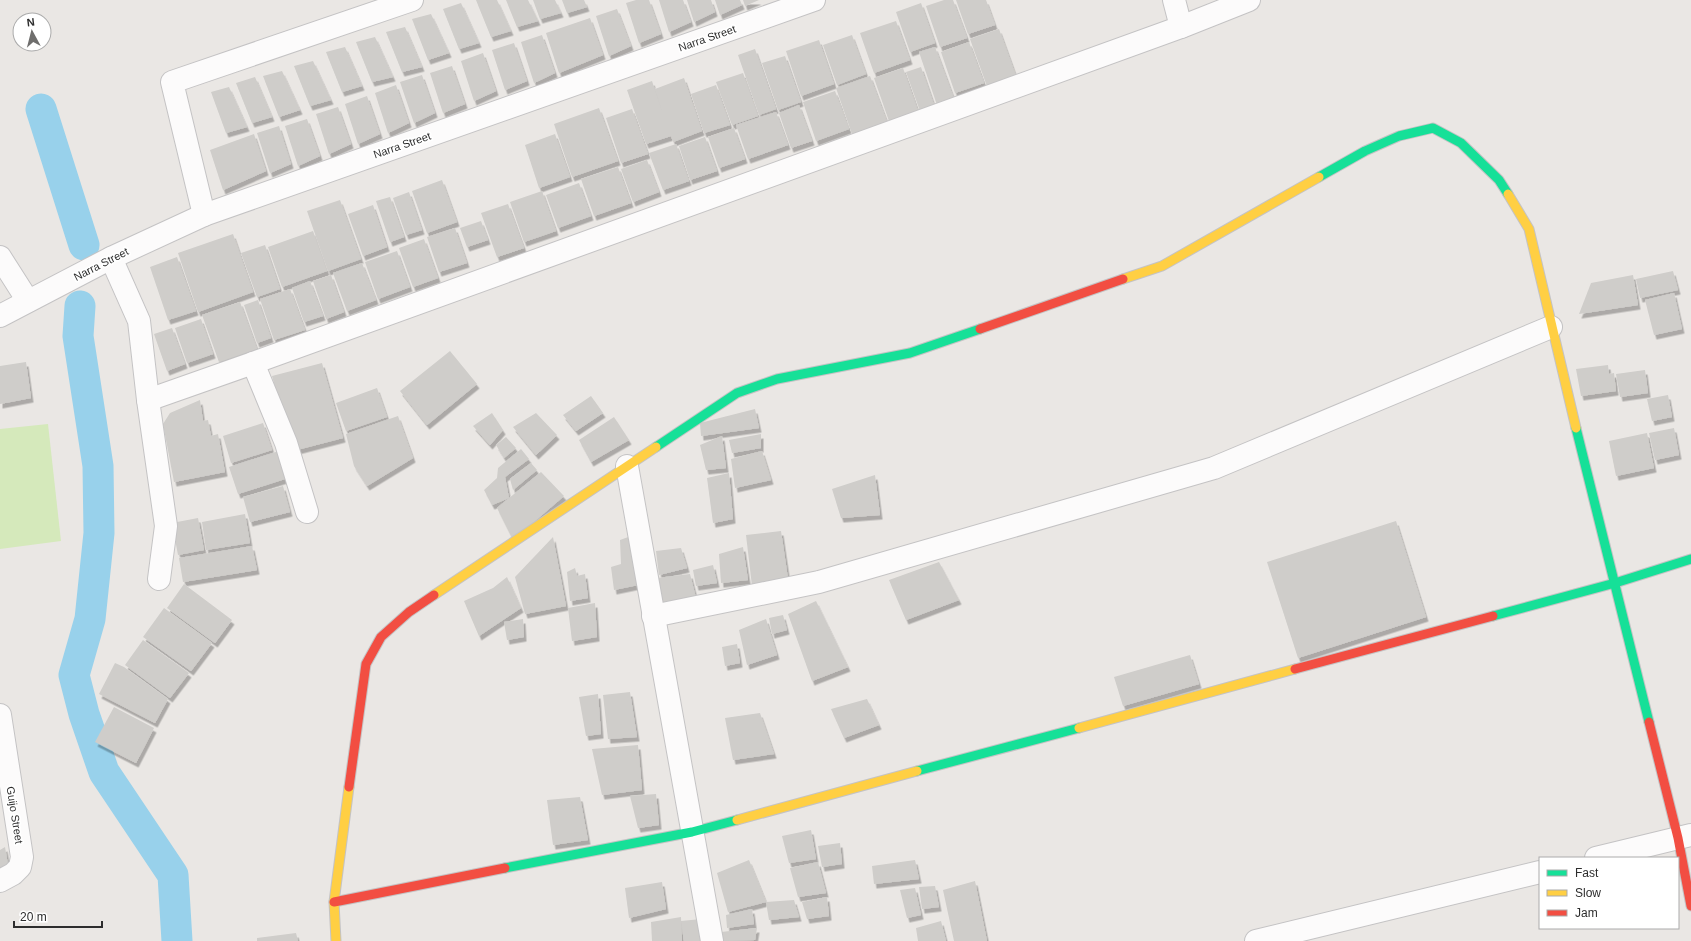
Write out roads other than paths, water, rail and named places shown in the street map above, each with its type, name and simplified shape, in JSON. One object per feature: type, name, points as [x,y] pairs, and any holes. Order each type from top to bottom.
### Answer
[{"type":"street","points":[[204,215],[172,82],[412,0]]},
{"type":"street","name":"Narra Street","points":[[0,316],[111,258],[204,215],[814,0]]},
{"type":"street","points":[[1174,0],[1181,27]]},
{"type":"street","points":[[148,400],[253,364],[1181,27],[1249,0]]},
{"type":"street","points":[[336,941],[334,902],[366,664],[382,637],[409,612],[737,393],[777,379],[910,353],[1162,266],[1365,151],[1399,136],[1433,128],[1461,143],[1499,180],[1529,229],[1551,327],[1615,583],[1684,836],[1691,906]]},
{"type":"street","points":[[0,257],[28,301]]},
{"type":"street","points":[[111,258],[139,321],[148,400],[166,526],[159,579]]},
{"type":"street","points":[[653,616],[819,582],[1214,468],[1551,327]]},
{"type":"street","points":[[253,364],[286,443],[307,512]]},
{"type":"street","points":[[626,466],[712,941]]},
{"type":"street","points":[[334,902],[692,832],[1615,583],[1691,559]]},
{"type":"street","name":"Guijo Street","points":[[0,715],[22,857],[20,867],[13,874],[0,881]]},
{"type":"street","points":[[1600,857],[1684,836]]},
{"type":"street","points":[[1256,941],[1539,872]]},
{"type":"waterway","points":[[41,109],[84,245]]},
{"type":"waterway","points":[[80,306],[78,336],[98,466],[99,533],[90,619],[74,675],[84,714],[104,772],[173,875],[177,941]]}]
